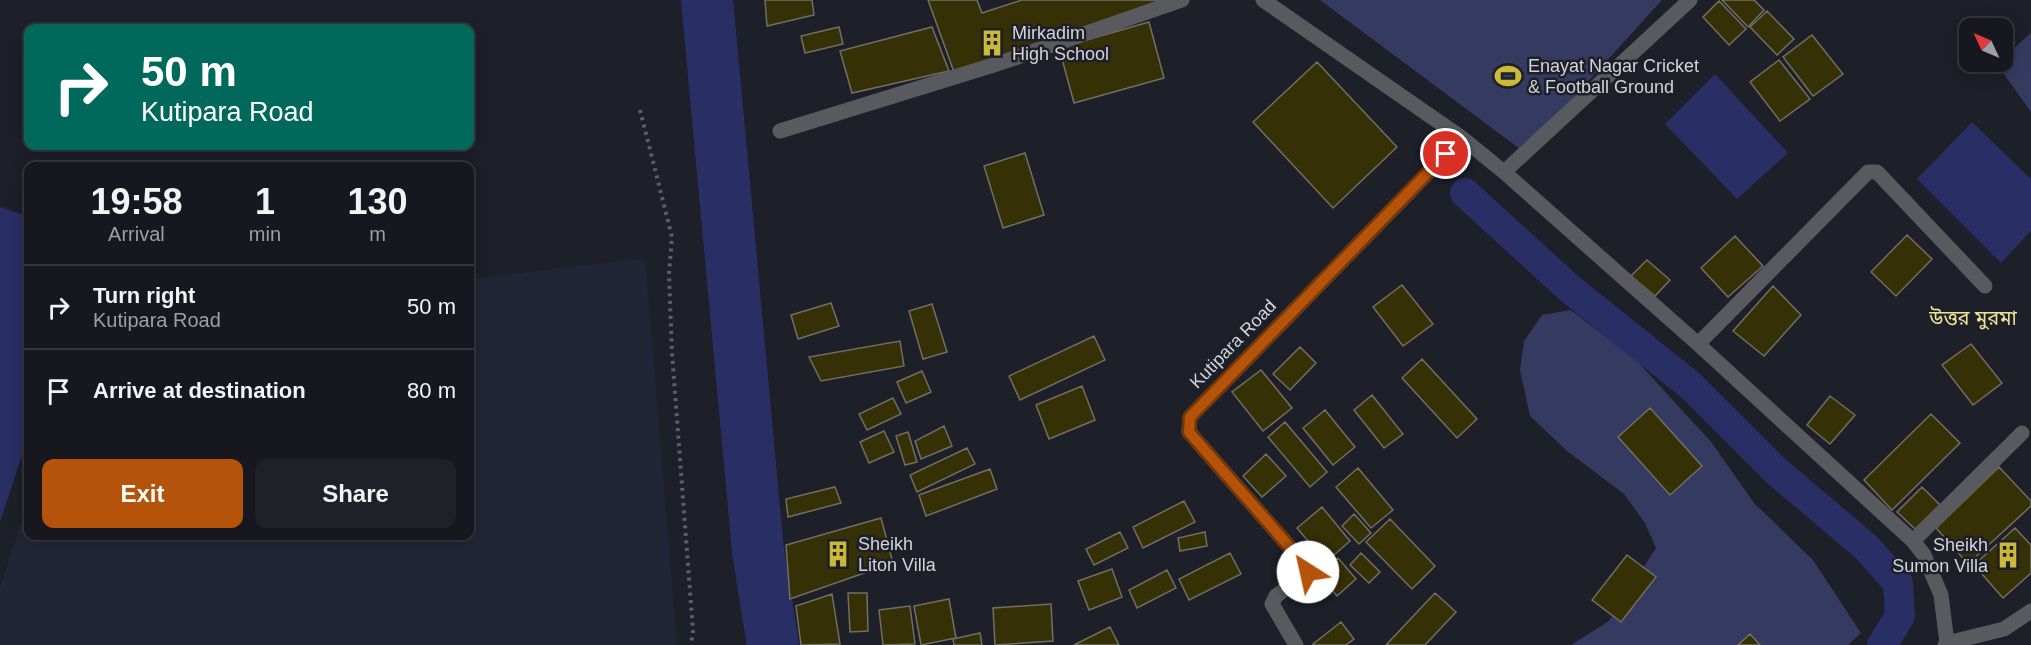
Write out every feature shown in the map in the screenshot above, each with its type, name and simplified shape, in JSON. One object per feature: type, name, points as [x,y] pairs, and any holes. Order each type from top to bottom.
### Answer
[{"type":"street","points":[[780,131],[1000,63],[1182,0]]},
{"type":"street","points":[[1263,0],[1462,138],[1504,172],[1698,344],[1913,541],[1924,555],[1941,595],[1946,644],[2004,629],[2031,611]]},
{"type":"street","points":[[1504,172],[1690,0]]},
{"type":"street","name":"Kutipara Road","points":[[1296,645],[1272,604],[1276,596],[1308,572],[1308,568],[1189,432],[1190,417],[1462,138]]},
{"type":"street","points":[[1698,344],[1868,172],[1877,172],[1985,286]]},
{"type":"street","points":[[1913,541],[2022,433]]},
{"type":"path","points":[[640,110],[672,237],[669,274],[672,353],[692,620],[691,645]]},
{"type":"shaded area","name":"Enayat Nagar Cricket & Football Ground","points":[[1320,0],[1662,0],[1524,152]]},
{"type":"shaded area","points":[[2031,33],[2031,112],[2004,74],[2004,72],[2013,72],[2013,49]]},
{"type":"shaded area","points":[[1715,74],[1788,153],[1737,199],[1665,124]]},
{"type":"shaded area","points":[[1972,122],[2031,179],[2031,231],[2001,263],[1917,179]]},
{"type":"shaded area","points":[[0,207],[24,215],[24,449],[0,522]]},
{"type":"shaded area","points":[[645,258],[677,645],[0,645],[0,588],[24,513],[24,540],[474,540],[474,279]]},
{"type":"shaded area","points":[[1571,310],[1637,361],[1712,443],[1754,503],[1813,560],[1861,633],[1848,645],[1571,645],[1609,621],[1656,548],[1645,523],[1624,494],[1567,451],[1530,416],[1520,370],[1524,341],[1542,315]]},
{"type":"building","points":[[765,0],[812,0],[814,15],[767,26]]},
{"type":"building","name":"Mirkadim High School","points":[[928,0],[977,0],[982,13],[1022,0],[1169,0],[954,72]]},
{"type":"building","points":[[1722,0],[1754,0],[1764,10],[1748,27]]},
{"type":"building","points":[[1719,1],[1746,29],[1729,45],[1703,17]]},
{"type":"building","points":[[1767,11],[1794,39],[1777,55],[1750,27]]},
{"type":"building","points":[[1149,22],[1164,78],[1074,103],[1059,48]]},
{"type":"building","points":[[839,27],[843,44],[805,53],[801,36]]},
{"type":"building","points":[[932,27],[949,71],[852,93],[840,51]]},
{"type":"building","points":[[1812,35],[1843,74],[1813,96],[1783,57]]},
{"type":"building","points":[[1779,60],[1810,99],[1780,121],[1750,82]]},
{"type":"building","points":[[1317,62],[1397,147],[1333,208],[1253,122]]},
{"type":"building","points":[[1025,153],[1044,215],[1003,228],[984,166]]},
{"type":"building","points":[[1907,235],[1932,259],[1896,296],[1871,272]]},
{"type":"building","points":[[1735,236],[1763,266],[1728,297],[1701,268]]},
{"type":"building","points":[[1647,260],[1670,280],[1655,296],[1631,276]]},
{"type":"building","points":[[1402,285],[1433,324],[1403,346],[1373,307]]},
{"type":"building","points":[[1773,286],[1801,315],[1764,356],[1733,331]]},
{"type":"building","points":[[831,303],[839,326],[798,339],[791,315]]},
{"type":"building","points":[[932,304],[947,352],[923,359],[909,311]]},
{"type":"building","points":[[1094,336],[1105,360],[1020,400],[1009,376]]},
{"type":"building","points":[[900,341],[904,366],[821,381],[809,357]]},
{"type":"building","points":[[1971,344],[2002,383],[1973,405],[1942,365]]},
{"type":"building","points":[[1300,347],[1316,363],[1290,390],[1273,374]]},
{"type":"building","points":[[1422,359],[1477,419],[1457,438],[1402,378]]},
{"type":"building","points":[[1261,370],[1292,408],[1263,431],[1232,392]]},
{"type":"building","points":[[922,371],[931,392],[906,403],[897,382]]},
{"type":"building","points":[[1082,386],[1095,420],[1049,439],[1036,405]]},
{"type":"building","points":[[1372,395],[1403,434],[1384,448],[1354,410]]},
{"type":"building","points":[[1830,396],[1855,415],[1830,444],[1807,425]]},
{"type":"building","points":[[893,398],[901,414],[867,430],[859,414]]},
{"type":"building","points":[[1650,408],[1702,466],[1670,495],[1618,437]]},
{"type":"building","points":[[1325,410],[1355,447],[1333,465],[1303,428]]},
{"type":"building","points":[[1931,414],[1960,443],[1892,510],[1864,480]]},
{"type":"building","points":[[1285,422],[1327,472],[1310,487],[1268,437]]},
{"type":"building","points":[[944,426],[952,446],[921,459],[915,441]]},
{"type":"building","points":[[884,431],[894,452],[869,463],[860,442]]},
{"type":"building","points":[[908,432],[917,462],[905,465],[896,436]]},
{"type":"building","points":[[967,448],[975,464],[917,492],[910,475]]},
{"type":"building","points":[[1266,454],[1286,476],[1262,497],[1243,476]]},
{"type":"building","points":[[1999,467],[2031,501],[2031,506],[1968,564],[1936,528]]},
{"type":"building","points":[[1358,468],[1393,510],[1371,528],[1336,487]]},
{"type":"building","points":[[990,469],[997,489],[926,516],[919,495]]},
{"type":"building","points":[[835,487],[841,503],[788,517],[786,499]]},
{"type":"building","points":[[1922,487],[1940,505],[1915,529],[1897,512]]},
{"type":"building","points":[[1184,501],[1195,522],[1143,548],[1133,527]]},
{"type":"building","points":[[1322,507],[1350,541],[1326,562],[1297,528]]},
{"type":"building","points":[[1354,514],[1371,533],[1359,544],[1342,526]]},
{"type":"building","name":"Sheikh Liton Villa","points":[[881,518],[893,563],[790,599],[786,545]]},
{"type":"building","points":[[1390,519],[1435,566],[1412,589],[1366,542]]},
{"type":"building","name":"Sheikh Sumon Villa","points":[[2015,528],[2031,545],[2031,573],[2003,598],[1974,565]]},
{"type":"building","points":[[1120,532],[1128,548],[1094,565],[1086,549]]},
{"type":"building","points":[[1205,532],[1207,546],[1180,551],[1178,538]]},
{"type":"building","points":[[1230,553],[1241,574],[1189,600],[1179,579]]},
{"type":"building","points":[[1361,553],[1380,572],[1369,583],[1350,565]]},
{"type":"building","points":[[1627,555],[1656,577],[1621,622],[1592,600]]},
{"type":"building","points":[[1338,558],[1356,579],[1337,596],[1319,574]]},
{"type":"building","points":[[1112,569],[1122,597],[1089,610],[1078,581]]},
{"type":"building","points":[[1167,570],[1176,588],[1137,608],[1129,590]]},
{"type":"building","points":[[848,593],[867,593],[868,631],[850,632]]},
{"type":"building","points":[[1435,593],[1456,612],[1425,645],[1386,645]]},
{"type":"building","points":[[832,594],[840,644],[801,645],[796,606]]},
{"type":"building","points":[[949,599],[956,638],[921,645],[914,606]]},
{"type":"building","points":[[1051,604],[1053,641],[995,645],[993,608]]},
{"type":"building","points":[[910,606],[915,644],[883,645],[879,610]]},
{"type":"building","points":[[1341,622],[1354,639],[1346,645],[1313,644]]},
{"type":"building","points":[[1110,627],[1119,645],[1074,645]]},
{"type":"building","points":[[980,633],[982,645],[954,645],[953,639]]},
{"type":"building","points":[[1750,634],[1760,645],[1738,645]]},
{"type":"waterway","points":[[707,0],[758,551],[773,645]]},
{"type":"waterway","points":[[1465,193],[1569,288],[1690,385],[1775,470],[1866,547],[1898,583],[1900,616],[1882,645]]},
{"type":"place","name":"Mirkadim High School","points":[[992,43]]},
{"type":"place","name":"Enayat Nagar Cricket & Football Ground","points":[[1508,76]]},
{"type":"place","name":"Sheikh Liton Villa","points":[[838,554]]},
{"type":"place","name":"Sheikh Sumon Villa","points":[[2008,555]]},
{"type":"district","name":"উত্তর মুরমা","points":[[1973,318]]},
{"type":"route","points":[[1308,572],[1308,568],[1189,432],[1190,417],[1446,154]]}]
